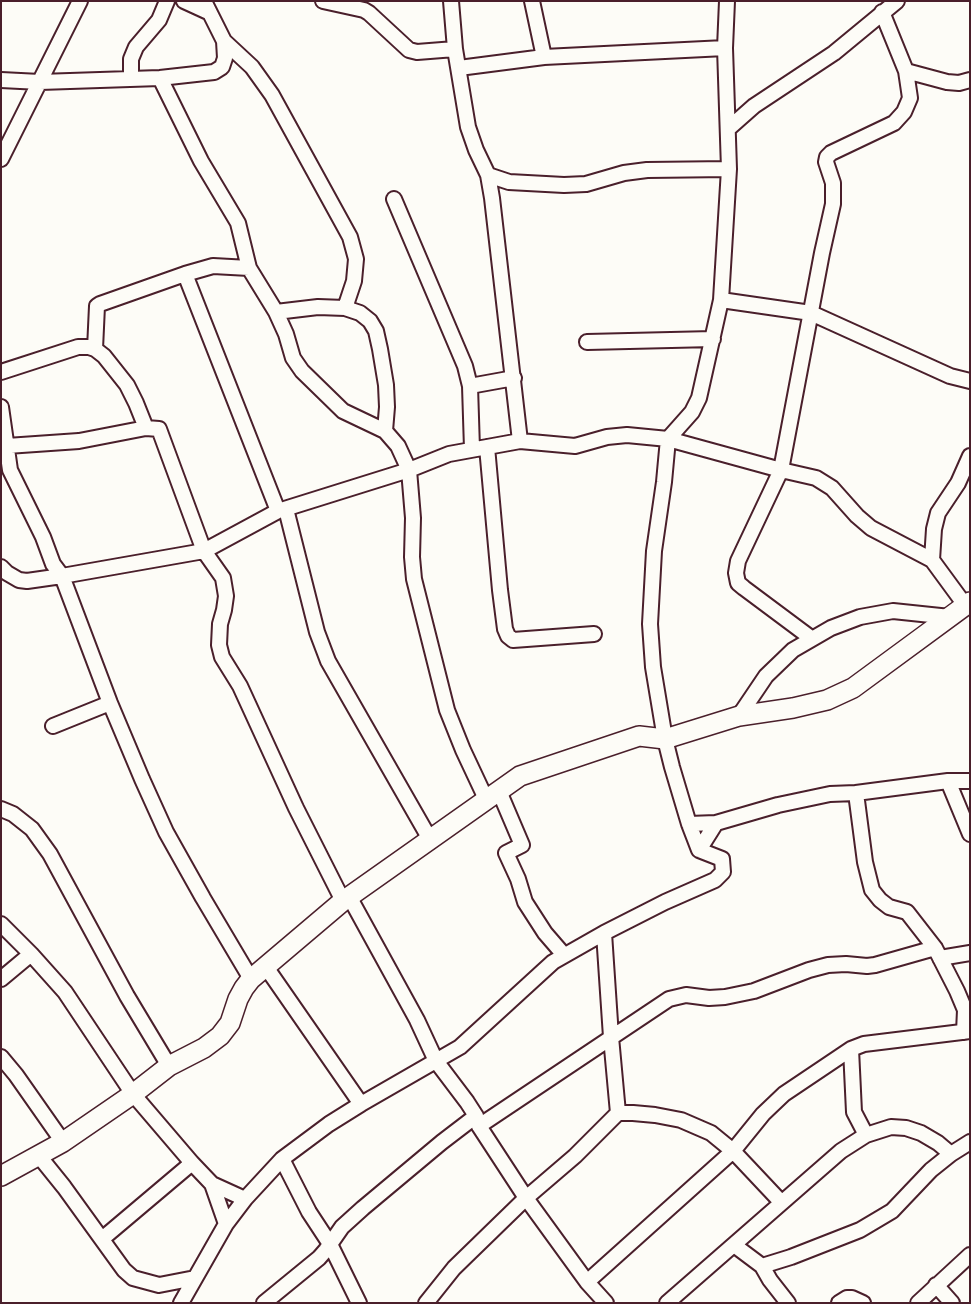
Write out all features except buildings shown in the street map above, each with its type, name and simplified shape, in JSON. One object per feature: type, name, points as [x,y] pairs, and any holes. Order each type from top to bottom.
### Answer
[{"type":"street","points":[[1,159],[80,1]]},
{"type":"street","points":[[131,79],[131,59],[136,46],[159,20],[167,1]]},
{"type":"street","points":[[1,80],[40,82],[160,78],[214,72],[222,67],[225,58],[224,41],[206,6],[184,1]]},
{"type":"street","points":[[323,1],[362,6],[409,50],[417,52],[455,49]]},
{"type":"street","points":[[451,1],[455,49],[468,127],[488,175],[492,198],[520,441]]},
{"type":"street","points":[[532,1],[544,57]]},
{"type":"street","points":[[181,1303],[226,1224],[245,1199],[282,1159],[328,1124],[460,1047],[553,962],[665,902],[715,880],[723,872],[722,859],[699,850],[689,824],[665,739],[653,667],[650,624],[654,551],[668,439],[692,412],[699,398],[721,300],[729,169],[725,48],[727,1]]},
{"type":"street","points":[[728,129],[754,106],[834,53],[897,1]]},
{"type":"street","points":[[811,638],[744,588],[738,582],[736,573],[738,562],[781,470],[833,204],[833,184],[826,162],[827,157],[831,153],[894,123],[904,112],[910,98],[906,71],[882,12]]},
{"type":"street","points":[[224,41],[252,67],[272,94],[350,237],[356,259],[354,281],[345,308]]},
{"type":"street","points":[[459,68],[544,57],[725,48]]},
{"type":"street","points":[[906,71],[947,82],[959,83],[970,80]]},
{"type":"street","points":[[160,78],[202,161],[238,224],[249,268],[276,312],[286,334],[293,358],[302,371],[343,410],[385,431],[398,446],[409,470],[414,518],[412,557],[414,579],[447,710],[522,844],[506,853],[525,902],[544,933],[564,955]]},
{"type":"street","points":[[488,175],[508,182],[586,184],[624,173],[647,170],[729,169]]},
{"type":"street","points":[[492,198],[508,182]]},
{"type":"street","points":[[394,199],[460,350],[470,386],[472,449]]},
{"type":"street","points":[[96,349],[97,306],[185,274],[213,266],[249,268]]},
{"type":"street","points":[[185,274],[282,510],[317,632],[328,661],[431,840]]},
{"type":"street","points":[[721,300],[811,313],[950,376],[970,381]]},
{"type":"street","points":[[276,312],[318,307],[345,308],[360,313],[370,321],[376,331],[386,385],[385,431]]},
{"type":"street","points":[[587,342],[713,339]]},
{"type":"street","points":[[1,372],[78,347],[96,349],[127,385],[146,428]]},
{"type":"street","points":[[470,386],[514,378]]},
{"type":"street","points":[[1,407],[10,470],[36,522],[53,564],[62,576],[110,703],[166,832],[202,898],[251,979]]},
{"type":"street","points":[[7,446],[79,441],[146,428],[154,427],[159,429],[204,551],[223,578],[226,596],[220,624],[219,645],[222,657],[240,686],[296,808],[417,1020],[436,1061],[478,1121],[526,1198],[587,1282],[606,1303]]},
{"type":"street","points":[[1,567],[19,580],[38,580],[204,551],[282,510],[409,470],[449,454],[520,441],[575,446],[607,437],[627,435],[668,439],[816,478],[832,488],[857,516],[871,528],[932,560],[968,603],[853,688],[827,700],[793,708],[739,716],[665,739],[638,736],[520,776],[347,900],[251,979],[238,999],[230,1023],[220,1036],[204,1048],[168,1066],[133,1094],[63,1142],[1,1176]]},
{"type":"street","points":[[487,447],[504,629],[508,636],[513,640],[594,634]]},
{"type":"street","points":[[932,560],[934,529],[938,513],[958,482],[970,456]]},
{"type":"street","points":[[739,716],[766,676],[793,650],[831,628],[860,617],[893,611],[950,617]]},
{"type":"street","points":[[53,726],[110,703]]},
{"type":"street","points":[[689,824],[716,824],[778,805],[830,794],[856,794],[948,781],[970,781]]},
{"type":"street","points":[[948,781],[970,834]]},
{"type":"street","points":[[587,1282],[733,1151],[763,1114],[784,1094],[851,1049],[864,1044],[967,1031],[965,1010],[958,990],[938,954],[907,912],[889,906],[880,900],[872,890],[865,862],[856,794]]},
{"type":"street","points":[[1,808],[13,814],[32,829],[50,854],[168,1066]]},
{"type":"street","points":[[699,850],[716,824]]},
{"type":"street","points":[[1,924],[65,992],[133,1094],[192,1163],[212,1184],[245,1199]]},
{"type":"street","points":[[604,933],[618,1114]]},
{"type":"street","points":[[264,1303],[319,1258],[342,1227],[363,1208],[442,1142],[664,1002],[678,996],[709,998],[754,991],[828,965],[867,966],[938,954],[970,953]]},
{"type":"street","points":[[1,979],[31,954]]},
{"type":"street","points":[[266,967],[361,1104]]},
{"type":"street","points":[[851,1049],[854,1112],[866,1135]]},
{"type":"street","points":[[1,1057],[16,1075],[63,1142]]},
{"type":"street","points":[[426,1303],[454,1268],[526,1198],[575,1156],[618,1114],[640,1113],[681,1120],[711,1133],[733,1151],[781,1202]]},
{"type":"street","points":[[667,1303],[841,1151],[866,1135],[891,1127],[906,1128],[930,1138],[951,1154]]},
{"type":"street","points":[[762,1266],[791,1257],[860,1230],[892,1211],[930,1170],[970,1142]]},
{"type":"street","points":[[39,1156],[124,1270],[133,1278],[159,1285],[195,1278]]},
{"type":"street","points":[[282,1159],[310,1212],[330,1244],[359,1303]]},
{"type":"street","points":[[102,1239],[192,1163]]},
{"type":"street","points":[[212,1184],[226,1224]]},
{"type":"street","points":[[734,1246],[762,1266],[770,1280],[788,1303]]},
{"type":"street","points":[[918,1303],[970,1255]]},
{"type":"street","points":[[936,1285],[952,1303]]},
{"type":"street","points":[[839,1303],[847,1298],[852,1298],[862,1303]]}]
